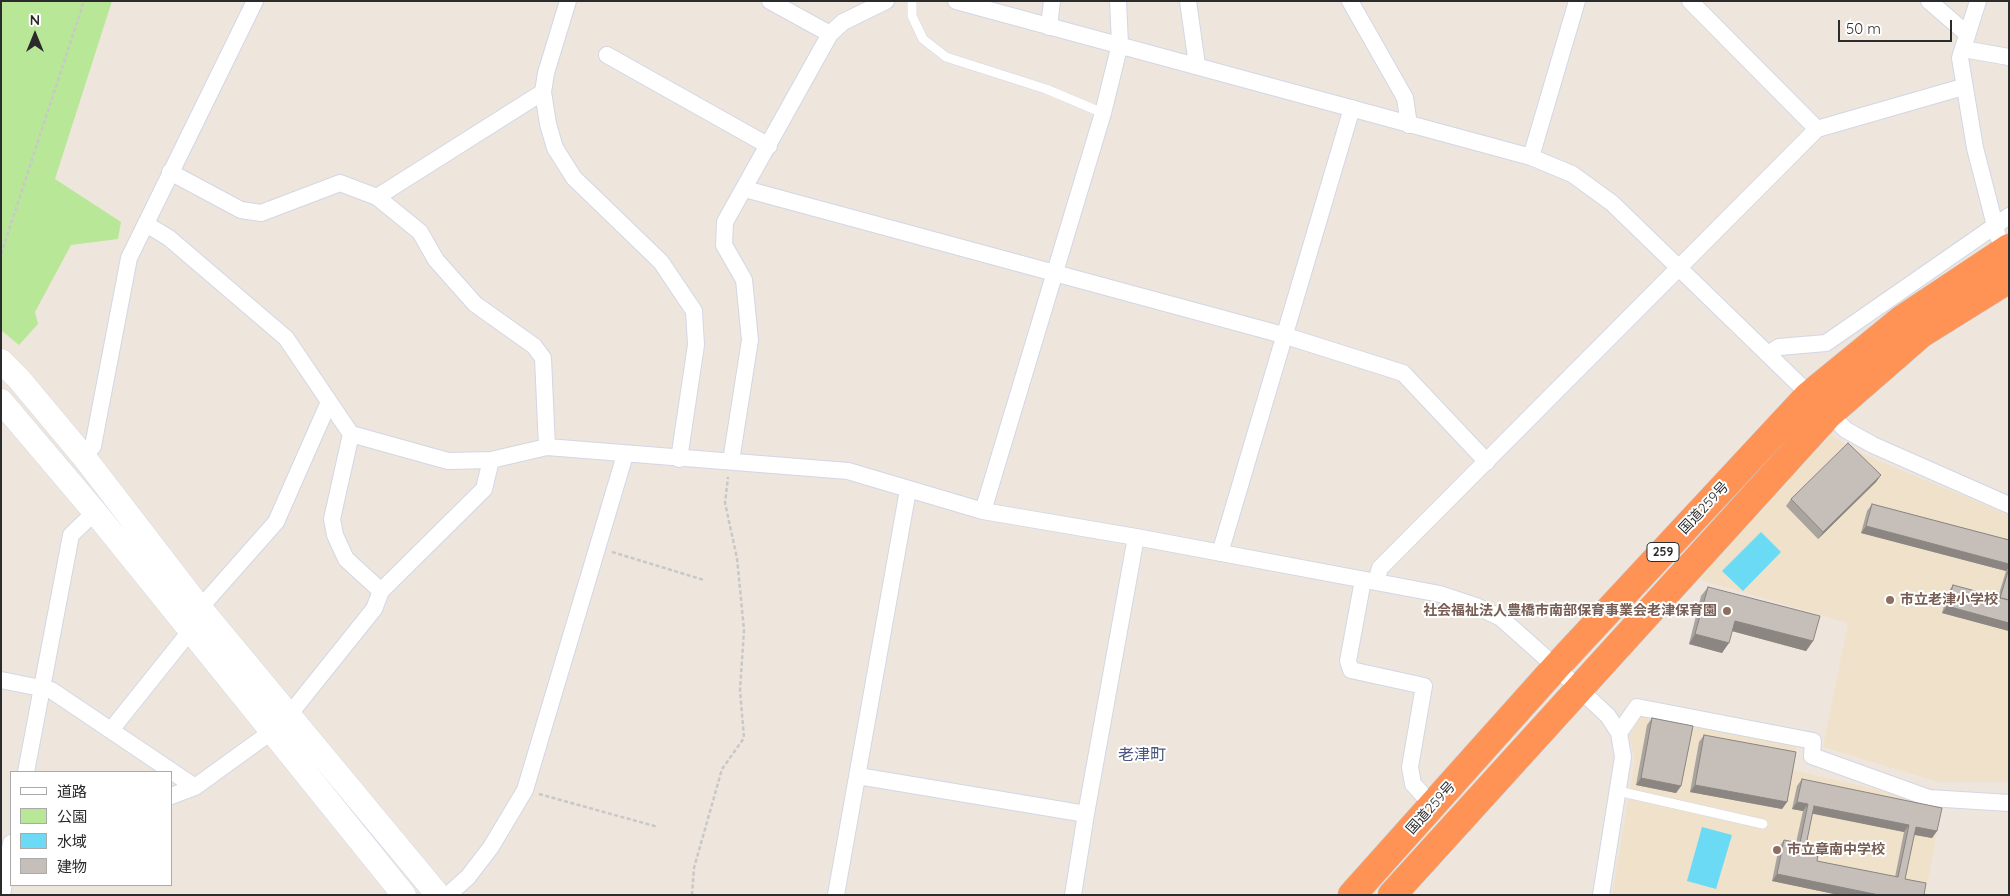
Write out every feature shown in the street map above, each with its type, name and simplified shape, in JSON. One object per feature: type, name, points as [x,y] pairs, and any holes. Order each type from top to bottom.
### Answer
[{"type":"highway","name":"国道259号","points":[[1352,895],[1556,667],[1808,396],[1901,320],[2003,231]]},
{"type":"highway","name":"国道259号","points":[[1392,895],[1828,415],[1921,334],[2009,279]]},
{"type":"street","points":[[84,457],[93,446],[130,258],[170,172],[256,1]]},
{"type":"street","points":[[568,1],[546,73],[543,92],[548,124],[555,148],[574,178],[661,262],[694,310],[696,345],[679,459]]},
{"type":"street","points":[[770,1],[830,34]]},
{"type":"street","points":[[731,461],[750,340],[744,280],[724,245],[725,222],[830,34],[843,22],[886,1]]},
{"type":"street","points":[[956,1],[1531,157],[1572,174],[1612,203],[1768,354],[1808,396],[1846,430],[1873,445],[2009,505]]},
{"type":"street","points":[[1048,27],[1052,1]]},
{"type":"street","points":[[983,511],[1103,113],[1120,44],[1118,1]]},
{"type":"street","points":[[1188,1],[1197,65]]},
{"type":"street","points":[[1350,1],[1405,98],[1409,125]]},
{"type":"street","points":[[1531,157],[1577,1]]},
{"type":"street","points":[[1690,1],[1817,129]]},
{"type":"street","points":[[1929,1],[1964,41],[2009,57]]},
{"type":"street","points":[[1768,354],[1779,347],[1826,343],[2003,231],[1975,148],[1960,58],[1978,1]]},
{"type":"street","points":[[608,54],[769,146]]},
{"type":"street","points":[[1433,806],[1413,784],[1410,767],[1424,686],[1351,670],[1348,661],[1370,581],[1380,568],[1817,129],[1964,88]]},
{"type":"street","points":[[377,197],[543,92]]},
{"type":"street","points":[[1220,553],[1283,335],[1352,108]]},
{"type":"street","points":[[170,172],[241,210],[261,213],[340,183],[377,197],[420,232],[436,260],[475,304],[534,346],[543,358],[547,447]]},
{"type":"street","points":[[745,189],[1283,335],[1403,373],[1487,462]]},
{"type":"street","points":[[146,224],[169,238],[286,338],[352,434],[448,461],[491,460],[547,447],[625,455],[731,461],[848,471],[983,511],[1136,536],[1440,594],[1493,614],[1501,618],[1579,688],[1608,716],[1619,733],[1623,757],[1601,895]]},
{"type":"street","points":[[1,362],[19,379],[84,457],[200,608],[438,895]]},
{"type":"street","points":[[1,401],[95,512],[404,895]]},
{"type":"street","points":[[200,608],[276,522],[329,402]]},
{"type":"street","points":[[352,434],[332,520],[346,559],[381,591]]},
{"type":"street","points":[[448,895],[468,877],[491,847],[526,790],[625,455]]},
{"type":"street","points":[[289,715],[374,609],[381,591],[484,489],[491,460]]},
{"type":"street","points":[[836,895],[908,490]]},
{"type":"street","points":[[26,771],[71,535],[95,512]]},
{"type":"street","points":[[1073,895],[1136,536]]},
{"type":"street","points":[[111,730],[190,630]]},
{"type":"street","points":[[1,680],[51,690],[171,771]]},
{"type":"street","points":[[1619,733],[1637,706],[1813,741],[1812,756],[1929,798],[2009,803]]},
{"type":"street","points":[[172,796],[195,787],[271,732]]},
{"type":"street","points":[[172,771],[195,787]]},
{"type":"street","points":[[858,776],[1086,814]]},
{"type":"street","points":[[3,891],[10,849]]},
{"type":"lane","points":[[912,1],[912,16],[922,39],[946,57],[1046,89],[1103,113]]},
{"type":"lane","points":[[1618,791],[1763,824]]},
{"type":"path","points":[[1,254],[66,63],[84,1]]},
{"type":"path","points":[[692,895],[694,868],[722,769],[744,738],[740,690],[744,630],[737,558],[725,503],[731,461]]},
{"type":"path","points":[[599,548],[704,580]]},
{"type":"path","points":[[526,790],[658,828]]},
{"type":"shaded area","name":"市立老津小学校","points":[[1831,435],[1862,454],[2009,515],[2009,782],[1939,782],[1823,747],[1848,623],[1694,578]]},
{"type":"shaded area","name":"市立章南中学校","points":[[1641,717],[1796,746],[1793,770],[1942,805],[1925,895],[1612,895],[1635,760],[1629,735]]},
{"type":"green space","points":[[1,1],[112,1],[55,179],[121,222],[118,239],[71,245],[35,312],[38,324],[19,345],[1,330]]},
{"type":"water","points":[[1761,532],[1781,552],[1743,591],[1722,571]]},
{"type":"water","points":[[1702,827],[1732,835],[1716,889],[1687,881]]},
{"type":"building","points":[[1848,443],[1881,475],[1823,532],[1791,499]]},
{"type":"building","points":[[1872,504],[2009,540],[2009,564],[1866,526]]},
{"type":"building","points":[[2009,568],[2009,600],[2000,598]]},
{"type":"building","points":[[1953,585],[2009,600],[2009,623],[1947,606]]},
{"type":"building","name":"社会福祉法人豊橋市南部保育事業会老津保育園","points":[[1708,587],[1820,616],[1813,641],[1735,621],[1729,643],[1695,634]]},
{"type":"building","points":[[1652,718],[1693,726],[1681,786],[1641,778]]},
{"type":"building","points":[[1704,735],[1796,752],[1787,802],[1695,785]]},
{"type":"building","points":[[1802,779],[1942,808],[1937,831],[1916,827],[1905,879],[1926,883],[1924,895],[1879,895],[1777,874],[1784,840],[1800,843],[1808,804],[1797,802]],"holes":[[[1814,806],[1909,825],[1898,877],[1817,861],[1819,847],[1806,845]]]},
{"type":"place","name":"市立老津小学校","points":[[1890,600]]},
{"type":"place","name":"社会福祉法人豊橋市南部保育事業会老津保育園","points":[[1727,611]]},
{"type":"place","name":"市立章南中学校","points":[[1777,850]]},
{"type":"district","name":"老津町","points":[[1142,755]]}]
